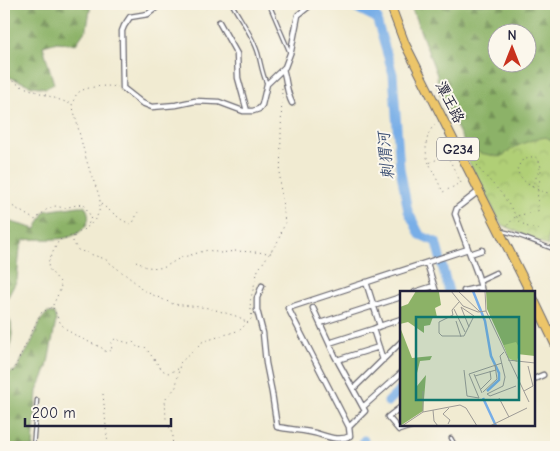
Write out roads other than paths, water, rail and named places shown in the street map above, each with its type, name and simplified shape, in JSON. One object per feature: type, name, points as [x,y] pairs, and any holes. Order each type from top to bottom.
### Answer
[{"type":"highway","name":"潭王路","points":[[390,4],[405,44],[501,231],[530,291]]},
{"type":"highway","points":[[535,302],[556,346]]},
{"type":"street","points":[[161,4],[148,14],[130,17],[124,26],[122,40],[124,55],[123,88],[152,107],[195,101],[219,102],[247,111],[259,109],[262,105],[267,84],[283,69],[290,53],[298,15],[312,4]]},
{"type":"street","points":[[219,22],[236,54],[238,78],[247,111]]},
{"type":"street","points":[[283,69],[286,77],[287,91],[292,103]]},
{"type":"street","points":[[479,191],[457,208],[455,214],[481,287]]},
{"type":"street","points":[[262,286],[257,298],[257,310],[265,343],[266,363],[277,427],[313,432],[329,438],[344,439],[350,436],[350,431],[288,308],[468,249]]},
{"type":"street","points":[[470,254],[482,250]]},
{"type":"street","points":[[427,263],[436,291]]},
{"type":"street","points":[[464,290],[481,287],[496,273]]},
{"type":"street","points":[[366,282],[380,326]]},
{"type":"street","points":[[418,291],[434,286]]},
{"type":"street","points":[[320,323],[400,297]]},
{"type":"street","points":[[313,308],[337,360],[365,411],[348,427]]},
{"type":"street","points":[[329,343],[400,318]]},
{"type":"street","points":[[372,329],[383,360]]},
{"type":"street","points":[[353,388],[400,343]]},
{"type":"street","points":[[337,360],[378,347]]},
{"type":"street","points":[[363,407],[400,374]]},
{"type":"street","points":[[535,379],[544,375]]},
{"type":"street","points":[[400,407],[388,417],[399,430],[411,426]]},
{"type":"lane","points":[[232,4],[253,42],[267,84]]},
{"type":"lane","points":[[269,4],[290,53]]},
{"type":"lane","points":[[501,231],[513,233],[556,250]]},
{"type":"lane","points":[[33,447],[37,400]]},
{"type":"lane","points":[[451,438],[456,447]]},
{"type":"waterway","points":[[348,4],[378,19]]},
{"type":"waterway","name":"刺猬河","points":[[372,4],[393,74],[400,168],[408,211],[420,235],[436,242],[449,291]]},
{"type":"waterway","name":"刺猬河","points":[[388,402],[400,390]]},
{"type":"waterway","name":"刺猬河","points":[[362,447],[364,440]]}]
